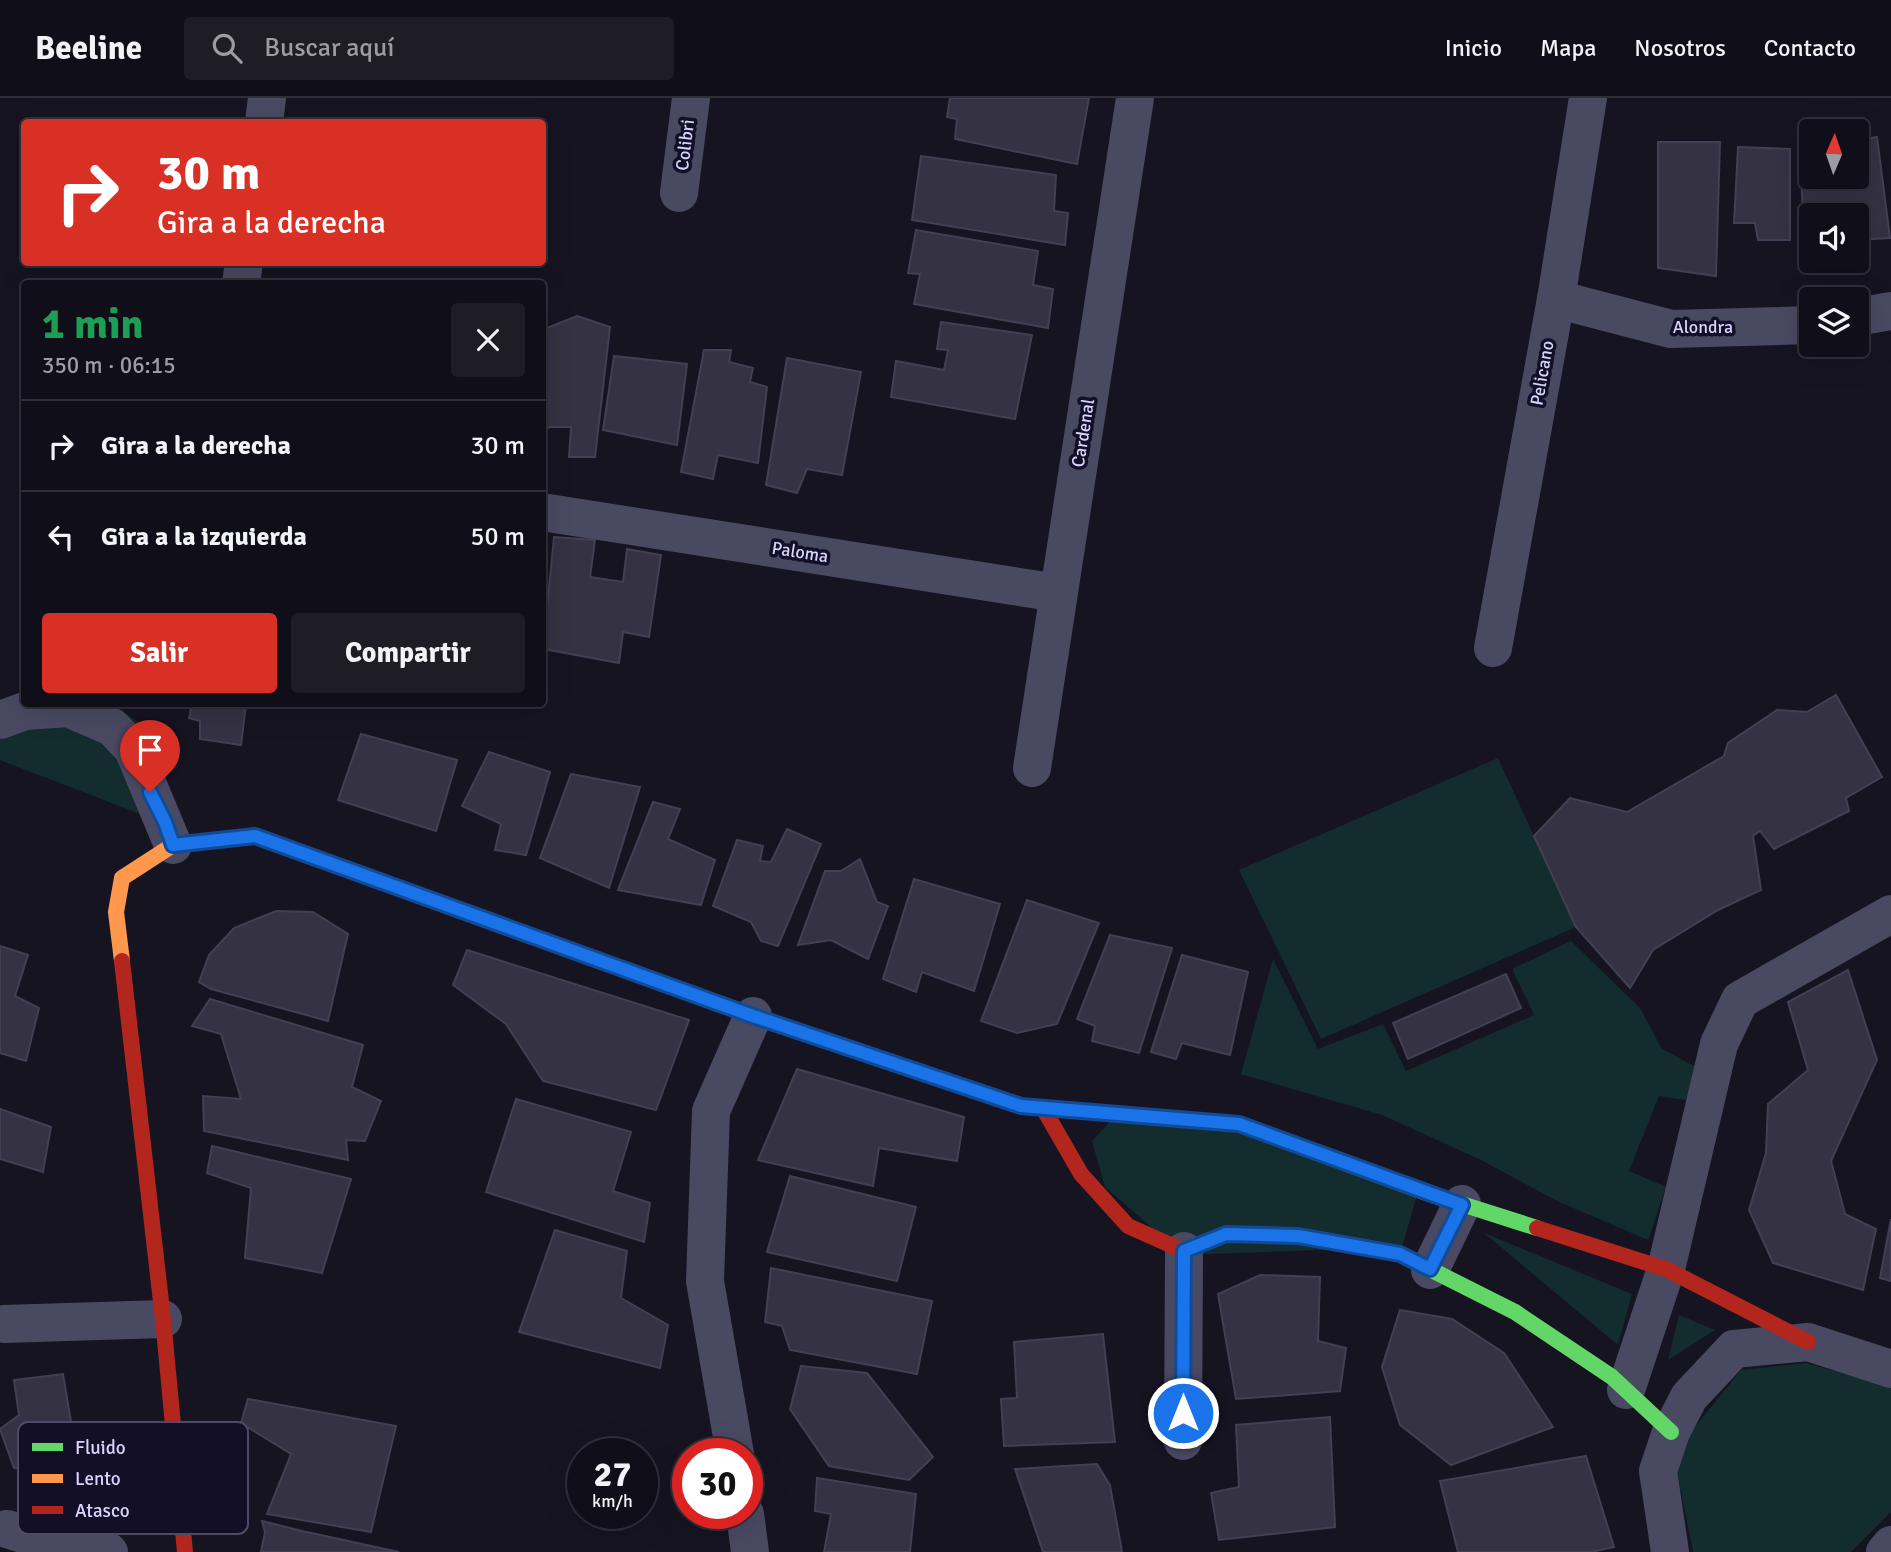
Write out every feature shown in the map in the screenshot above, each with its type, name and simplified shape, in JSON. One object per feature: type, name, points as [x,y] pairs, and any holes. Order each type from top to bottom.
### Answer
[{"type":"street","points":[[264,119],[267,98]]},
{"type":"street","name":"Colibri","points":[[679,193],[691,98]]},
{"type":"street","name":"Cardenal","points":[[1032,768],[1135,98]]},
{"type":"street","name":"Pelicano","points":[[1493,648],[1556,299],[1588,98]]},
{"type":"street","name":"Alondra","points":[[1556,299],[1671,329],[1799,325]]},
{"type":"street","points":[[1869,315],[1891,311]]},
{"type":"street","name":"Paloma","points":[[546,513],[1058,593]]},
{"type":"street","points":[[0,720],[25,711],[68,708],[112,727],[134,749],[173,845]]},
{"type":"street","points":[[173,1422],[116,912],[122,878],[173,845],[255,836],[753,1016],[1021,1106],[1239,1124],[1462,1205],[1666,1269],[1808,1342],[1891,1369]]},
{"type":"street","points":[[1626,1390],[1666,1269],[1718,1044],[1740,1000],[1891,914]]},
{"type":"street","points":[[732,1438],[705,1281],[711,1111],[753,1016]]},
{"type":"street","points":[[1043,1108],[1081,1174],[1096,1194],[1128,1226],[1184,1251],[1226,1234],[1298,1236],[1400,1254],[1515,1312],[1612,1377],[1671,1432]]},
{"type":"street","points":[[1430,1269],[1462,1205]]},
{"type":"street","points":[[1183,1441],[1184,1251]]},
{"type":"street","points":[[1,1324],[163,1319]]},
{"type":"street","points":[[1670,1552],[1658,1471],[1671,1432],[1689,1397],[1734,1349],[1808,1342]]},
{"type":"street","points":[[7,1529],[18,1532]]},
{"type":"street","points":[[747,1529],[750,1552]]},
{"type":"street","points":[[23,1534],[109,1552]]},
{"type":"street","points":[[183,1534],[185,1552]]},
{"type":"street","points":[[1885,1552],[1891,1545]]},
{"type":"green space","points":[[0,703],[21,703],[21,707],[116,707],[146,727],[141,785],[161,822],[0,760]]},
{"type":"green space","points":[[1498,758],[1576,927],[1321,1039],[1239,870]]},
{"type":"green space","points":[[1571,941],[1640,1008],[1662,1049],[1702,1070],[1698,1102],[1659,1096],[1629,1171],[1666,1187],[1648,1240],[1557,1201],[1481,1160],[1382,1115],[1241,1074],[1273,959],[1318,1049],[1383,1024],[1406,1071],[1534,1015],[1512,969]]},
{"type":"green space","points":[[1115,1116],[1253,1129],[1418,1192],[1402,1247],[1183,1255],[1105,1187],[1092,1141]]},
{"type":"green space","points":[[1484,1233],[1632,1294],[1618,1345]]},
{"type":"green space","points":[[1679,1315],[1715,1330],[1668,1360]]},
{"type":"green space","points":[[1806,1363],[1891,1387],[1891,1512],[1851,1552],[1693,1552],[1677,1471],[1690,1433],[1741,1370]]},
{"type":"building","points":[[950,98],[1089,98],[1077,164],[955,139],[957,119],[947,117]]},
{"type":"building","points":[[1877,137],[1890,238],[1869,239],[1869,203],[1802,203],[1802,189],[1869,189],[1869,138]]},
{"type":"building","points":[[1658,142],[1720,142],[1716,276],[1658,268]]},
{"type":"building","points":[[1738,147],[1790,149],[1790,240],[1758,240],[1755,223],[1734,223]]},
{"type":"building","points":[[921,156],[1056,175],[1054,211],[1068,213],[1065,245],[912,220]]},
{"type":"building","points":[[916,230],[1038,251],[1033,285],[1053,289],[1048,328],[914,304],[920,274],[908,273]]},
{"type":"building","points":[[577,316],[610,327],[595,457],[569,457],[571,427],[546,428],[546,328]]},
{"type":"building","points":[[941,322],[1032,335],[1015,419],[891,397],[896,361],[944,370],[948,350],[937,349]]},
{"type":"building","points":[[704,350],[731,350],[729,362],[753,368],[750,382],[767,387],[758,463],[718,455],[713,479],[681,472]]},
{"type":"building","points":[[614,356],[687,364],[677,445],[603,430]]},
{"type":"building","points":[[787,358],[861,372],[842,475],[807,469],[797,493],[766,485]]},
{"type":"building","points":[[554,537],[595,540],[590,577],[623,582],[627,549],[661,555],[649,637],[623,632],[619,663],[546,650],[546,618]]},
{"type":"building","points":[[1836,695],[1882,777],[1846,798],[1849,811],[1774,849],[1760,831],[1753,836],[1761,890],[1718,910],[1653,950],[1630,988],[1576,927],[1534,836],[1570,798],[1627,812],[1724,756],[1728,743],[1777,710],[1807,712]]},
{"type":"building","points":[[191,707],[246,707],[241,745],[200,739],[200,721],[189,718]]},
{"type":"building","points":[[361,734],[457,760],[436,831],[338,800]]},
{"type":"building","points":[[489,752],[550,772],[526,855],[495,850],[501,824],[462,806]]},
{"type":"building","points":[[571,774],[640,787],[609,888],[540,858]]},
{"type":"building","points":[[653,802],[680,809],[668,839],[715,860],[701,905],[618,890]]},
{"type":"building","points":[[787,829],[821,844],[778,946],[761,941],[751,922],[713,906],[737,840],[763,846],[760,861],[771,862]]},
{"type":"building","points":[[860,859],[877,902],[888,906],[868,959],[831,940],[798,945],[825,871],[841,871]]},
{"type":"building","points":[[914,879],[1000,904],[974,991],[922,972],[916,992],[883,979]]},
{"type":"building","points":[[1027,900],[1099,923],[1057,1024],[1017,1033],[981,1021]]},
{"type":"building","points":[[276,911],[313,912],[348,934],[328,1021],[211,989],[199,982],[209,955],[234,928]]},
{"type":"building","points":[[1110,935],[1172,948],[1139,1053],[1092,1041],[1095,1026],[1077,1019]]},
{"type":"building","points":[[0,946],[28,955],[15,996],[39,1008],[26,1061],[0,1053]]},
{"type":"building","points":[[467,950],[689,1020],[656,1110],[543,1081],[506,1024],[453,985]]},
{"type":"building","points":[[1182,955],[1248,972],[1230,1055],[1182,1043],[1176,1059],[1151,1052]]},
{"type":"building","points":[[1848,970],[1877,1060],[1831,1161],[1845,1214],[1876,1229],[1863,1290],[1773,1263],[1749,1210],[1766,1153],[1768,1104],[1808,1070],[1788,1002]]},
{"type":"building","points":[[1506,974],[1521,1008],[1408,1059],[1393,1023]]},
{"type":"building","points":[[210,999],[363,1045],[352,1087],[381,1101],[365,1141],[346,1140],[348,1160],[204,1131],[203,1096],[241,1099],[221,1034],[192,1026]]},
{"type":"building","points":[[797,1069],[964,1117],[957,1161],[879,1148],[873,1186],[758,1160]]},
{"type":"building","points":[[516,1099],[631,1132],[613,1191],[650,1203],[644,1242],[486,1192]]},
{"type":"building","points":[[0,1109],[51,1127],[43,1172],[0,1159]]},
{"type":"building","points":[[212,1146],[351,1179],[322,1273],[245,1258],[251,1188],[207,1173]]},
{"type":"building","points":[[790,1176],[916,1207],[897,1281],[767,1252]]},
{"type":"building","points":[[1891,1219],[1891,1281],[1880,1278]]},
{"type":"building","points":[[555,1230],[627,1251],[621,1298],[668,1325],[660,1368],[519,1332]]},
{"type":"building","points":[[771,1268],[932,1301],[917,1374],[790,1350],[782,1326],[765,1322]]},
{"type":"building","points":[[1260,1275],[1320,1277],[1318,1341],[1346,1348],[1340,1391],[1236,1399],[1218,1294]]},
{"type":"building","points":[[1400,1310],[1452,1319],[1504,1353],[1553,1427],[1451,1465],[1400,1425],[1382,1367]]},
{"type":"building","points":[[1103,1334],[1115,1442],[1004,1446],[1001,1399],[1017,1398],[1014,1342]]},
{"type":"building","points":[[801,1366],[867,1373],[933,1457],[909,1480],[829,1466],[790,1409]]},
{"type":"building","points":[[63,1374],[71,1422],[18,1422],[18,1468],[14,1468],[0,1429],[19,1415],[14,1380]]},
{"type":"building","points":[[248,1399],[396,1426],[371,1532],[267,1514],[291,1454],[248,1427],[248,1422],[241,1422]]},
{"type":"building","points":[[1330,1417],[1335,1527],[1219,1540],[1211,1493],[1239,1487],[1236,1425]]},
{"type":"building","points":[[1586,1456],[1614,1547],[1591,1552],[1458,1552],[1440,1481]]},
{"type":"building","points":[[1097,1464],[1110,1485],[1122,1552],[1043,1552],[1015,1469]]},
{"type":"building","points":[[817,1478],[916,1494],[910,1552],[824,1552],[831,1514],[815,1511]]},
{"type":"building","points":[[262,1521],[399,1552],[261,1552],[265,1532]]},
{"type":"traffic: fast","points":[[1168,1118],[1239,1124],[1424,1192],[1537,1228]]},
{"type":"traffic: fast","points":[[1318,1239],[1400,1254],[1515,1312],[1612,1377],[1671,1432]]},
{"type":"traffic: slow","points":[[122,961],[116,912],[122,878],[173,845],[255,836],[533,937]]},
{"type":"traffic: jam","points":[[533,937],[753,1016],[1021,1106],[1043,1108]]},
{"type":"traffic: jam","points":[[122,961],[173,1422]]},
{"type":"traffic: jam","points":[[1168,1118],[1043,1108],[1081,1174],[1128,1226],[1184,1251],[1226,1234],[1318,1239]]},
{"type":"traffic: jam","points":[[1537,1228],[1666,1269],[1808,1342]]},
{"type":"traffic: jam","points":[[183,1534],[185,1552]]},
{"type":"route","points":[[150,792],[173,845],[255,836],[753,1016],[1021,1106],[1239,1124],[1462,1205],[1430,1269],[1400,1254],[1298,1236],[1226,1234],[1184,1251],[1183,1413]]}]
